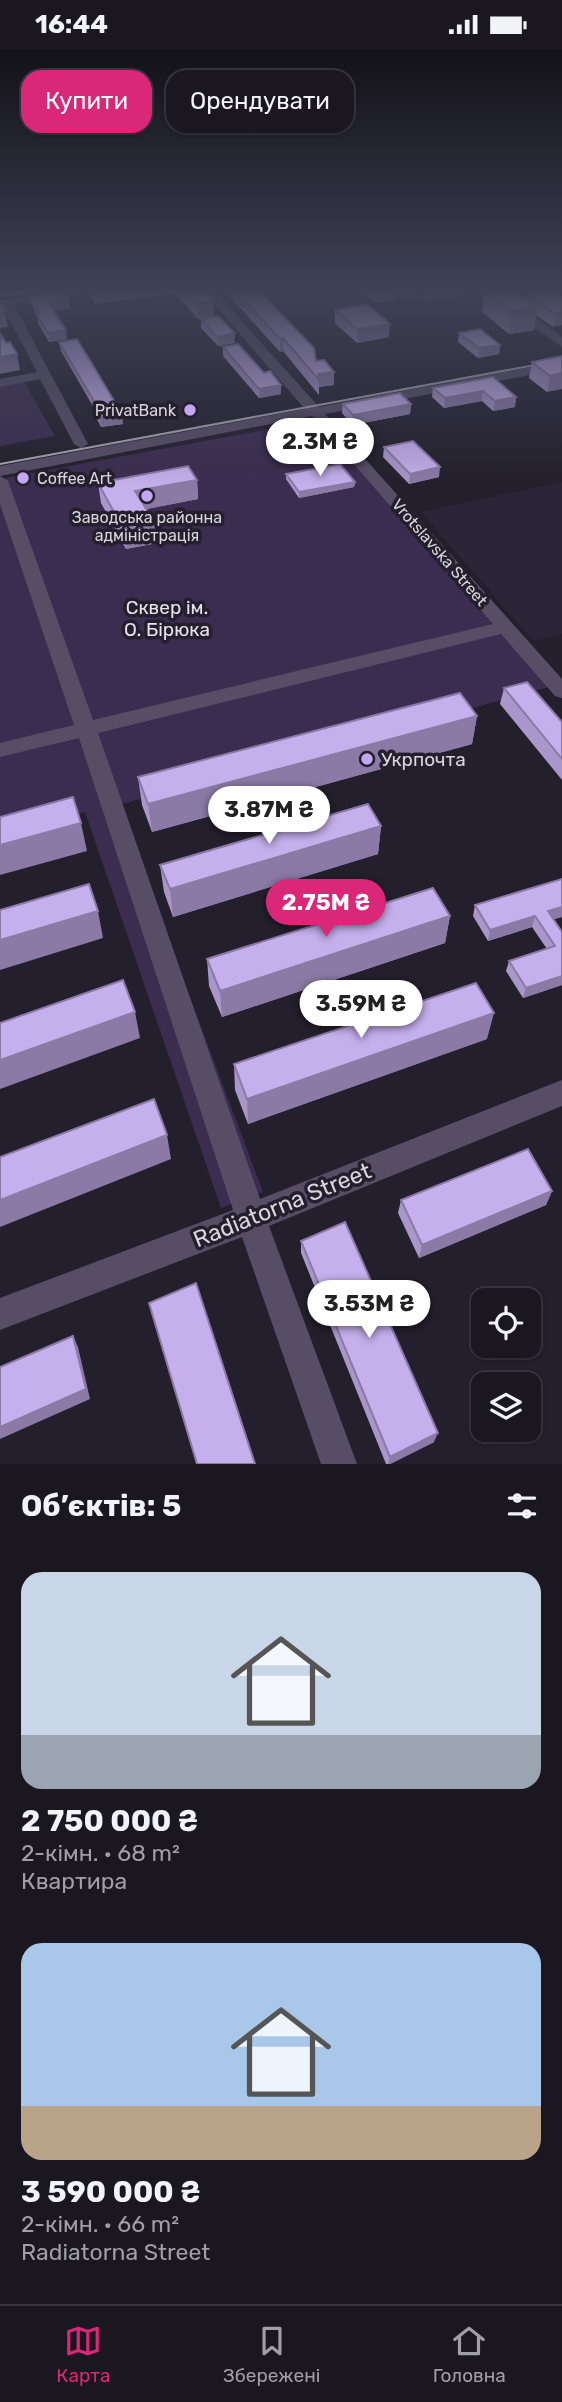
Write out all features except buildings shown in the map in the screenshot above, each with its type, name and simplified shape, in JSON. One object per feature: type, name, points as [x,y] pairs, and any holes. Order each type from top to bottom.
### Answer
[{"type":"street","points":[[31,354],[81,444]]},
{"type":"street","name":"Vrotslavska Street","points":[[265,354],[562,691]]},
{"type":"street","points":[[0,471],[562,355]]},
{"type":"street","points":[[0,459],[562,365]]},
{"type":"street","points":[[0,383],[43,375]]},
{"type":"street","points":[[0,481],[251,1219],[339,1464]]},
{"type":"street","points":[[0,750],[506,627]]},
{"type":"street","name":"Radiatorna Street","points":[[0,1314],[251,1219],[562,1093]]},
{"type":"shaded area","points":[[562,482],[562,634],[534,641],[421,512]]},
{"type":"green space","points":[[24,382],[55,436],[0,446],[0,387]]},
{"type":"green space","name":"Сквер ім. О. Бірюка","points":[[318,420],[549,687],[118,805],[263,1192],[221,1208],[85,812],[0,835],[0,479]]},
{"type":"tram line","points":[[0,464],[562,360]]},
{"type":"place","name":"PrivatBank","points":[[190,410]]},
{"type":"place","name":"Coffee Art","points":[[23,478]]},
{"type":"place","name":"Заводська районна адміністрація","points":[[147,496]]},
{"type":"place","name":"Укрпочта","points":[[367,759]]}]
